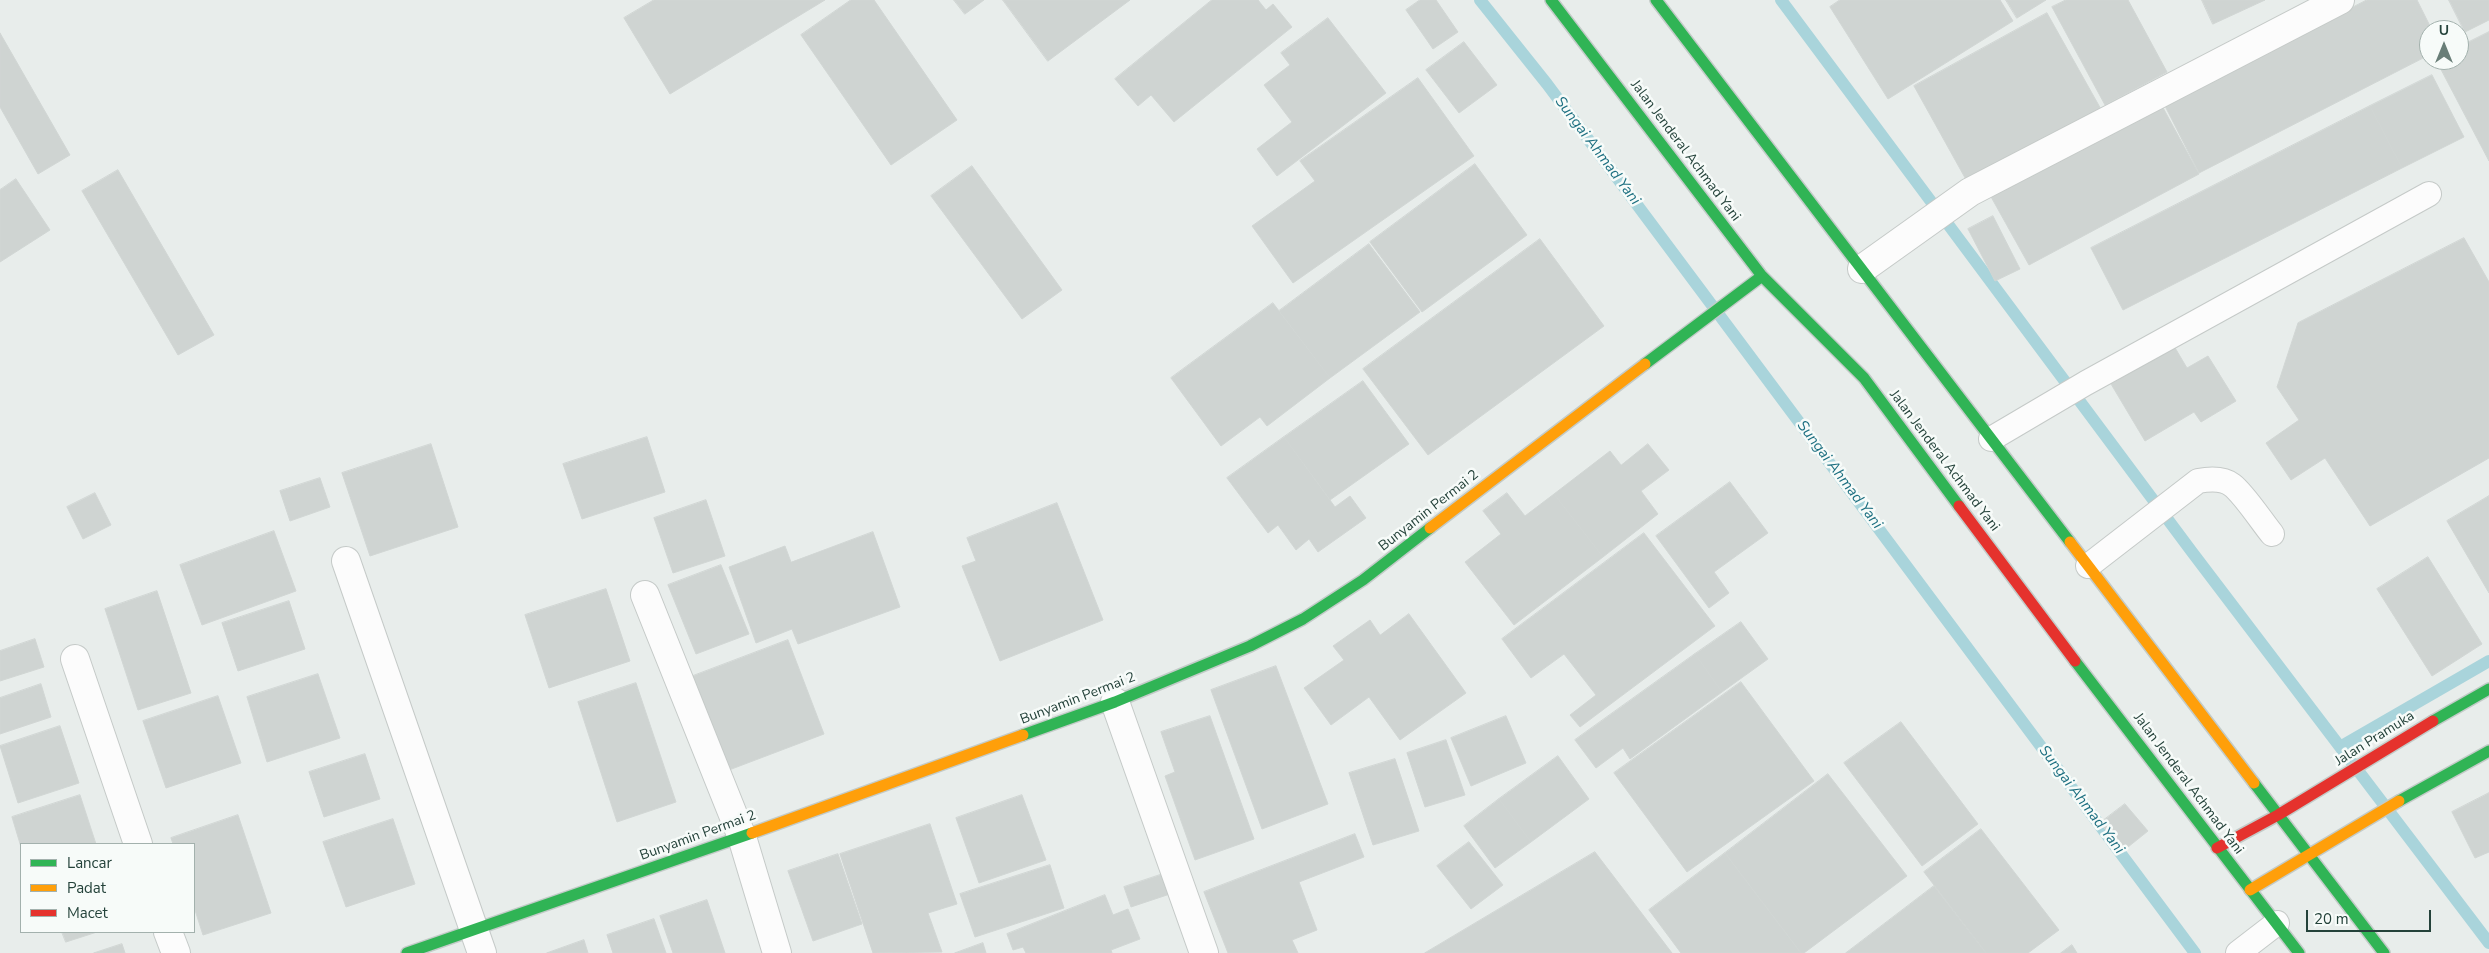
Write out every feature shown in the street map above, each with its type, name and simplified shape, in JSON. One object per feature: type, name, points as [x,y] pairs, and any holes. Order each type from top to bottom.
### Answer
[{"type":"main road","name":"Jalan Jenderal Achmad Yani","points":[[1551,0],[1762,276],[1864,378],[2088,679],[2277,923],[2298,953]]},
{"type":"main road","points":[[1656,0],[2307,855],[2384,953]]},
{"type":"main road","name":"Bunyamin Permai 2","points":[[407,953],[479,942],[742,837],[1114,702],[1250,646],[1304,619],[1363,580],[1762,276]]},
{"type":"main road","name":"Jalan Pramuka","points":[[2218,848],[2278,815],[2324,788],[2385,748],[2489,689]]},
{"type":"main road","points":[[2250,890],[2355,826],[2489,750]]},
{"type":"street","points":[[1862,270],[1970,192],[2340,0]]},
{"type":"street","points":[[346,561],[479,942]]},
{"type":"street","points":[[645,595],[742,837],[777,953]]},
{"type":"street","points":[[75,659],[138,843]]},
{"type":"street","points":[[1114,702],[1204,953]]},
{"type":"street","points":[[168,933],[176,953]]},
{"type":"lane","points":[[1991,439],[2086,383],[2429,194]]},
{"type":"lane","points":[[2088,566],[2164,505],[2198,481],[2208,479],[2222,480],[2233,485],[2272,534]]},
{"type":"lane","points":[[2238,953],[2277,923]]},
{"type":"building","points":[[654,0],[825,0],[670,94],[624,18]]},
{"type":"building","points":[[851,0],[874,0],[957,120],[891,165],[801,35]]},
{"type":"building","points":[[954,0],[984,0],[965,14]]},
{"type":"building","points":[[1003,0],[1130,0],[1048,61]]},
{"type":"building","points":[[1212,0],[1258,0],[1266,10],[1273,4],[1292,27],[1174,122],[1151,95],[1138,106],[1115,79]]},
{"type":"building","points":[[1420,0],[1436,0],[1458,32],[1433,49],[1406,10]]},
{"type":"building","points":[[1840,0],[2000,0],[2013,21],[1888,99],[1830,7]]},
{"type":"building","points":[[2006,0],[2046,0],[2017,18]]},
{"type":"building","points":[[2066,0],[2128,0],[2167,72],[2105,105],[2052,7]]},
{"type":"building","points":[[2202,0],[2265,0],[2213,24]]},
{"type":"building","points":[[2367,0],[2417,0],[2427,20],[2419,20],[2419,60],[2199,173],[2164,104]]},
{"type":"building","points":[[2449,0],[2489,0],[2489,20],[2469,30],[2469,20],[2459,20]]},
{"type":"building","points":[[2047,13],[2102,111],[1969,185],[1914,86]]},
{"type":"building","points":[[1328,18],[1386,93],[1277,176],[1257,149],[1292,122],[1264,85],[1290,65],[1281,53]]},
{"type":"building","points":[[2489,32],[2489,161],[2441,70],[2469,70],[2469,42]]},
{"type":"building","points":[[0,33],[70,155],[38,174],[0,107]]},
{"type":"building","points":[[1464,42],[1497,85],[1459,113],[1426,70]]},
{"type":"building","points":[[2432,75],[2464,137],[2402,168],[2370,106]]},
{"type":"building","points":[[1418,78],[1474,156],[1293,283],[1252,226],[1315,181],[1300,161]]},
{"type":"building","points":[[2161,104],[2199,174],[2029,265],[1990,195]]},
{"type":"building","points":[[2370,106],[2402,168],[2123,310],[2091,248]]},
{"type":"building","points":[[1475,164],[1527,235],[1422,312],[1370,242]]},
{"type":"building","points":[[972,166],[1062,290],[1022,319],[931,196]]},
{"type":"building","points":[[118,170],[214,335],[178,355],[82,191]]},
{"type":"building","points":[[16,179],[50,230],[0,262],[0,190]]},
{"type":"building","points":[[1993,216],[2020,269],[1995,281],[1968,229]]},
{"type":"building","points":[[2464,238],[2489,282],[2489,458],[2370,526],[2325,458],[2291,480],[2266,443],[2299,420],[2277,387],[2298,323]]},
{"type":"building","points":[[1540,239],[1604,326],[1428,455],[1363,369]]},
{"type":"building","points":[[1369,244],[1420,312],[1330,378],[1279,311]]},
{"type":"building","points":[[1273,303],[1330,378],[1267,426],[1260,417],[1221,446],[1171,378]]},
{"type":"building","points":[[2174,346],[2187,368],[2208,356],[2236,401],[2201,422],[2194,412],[2145,441],[2111,384]]},
{"type":"building","points":[[1363,381],[1409,444],[1330,500],[1284,437]]},
{"type":"building","points":[[647,437],[665,492],[582,519],[563,464]]},
{"type":"building","points":[[1284,437],[1335,507],[1350,496],[1366,518],[1318,552],[1309,539],[1296,550],[1278,525],[1268,533],[1227,478]]},
{"type":"building","points":[[431,444],[458,527],[370,556],[342,473]]},
{"type":"building","points":[[1648,444],[1669,470],[1641,491],[1658,514],[1603,557],[1554,494],[1610,451],[1621,465]]},
{"type":"building","points":[[320,478],[330,507],[290,521],[280,491]]},
{"type":"building","points":[[1730,482],[1768,533],[1714,572],[1729,593],[1709,608],[1656,536]]},
{"type":"building","points":[[95,493],[111,525],[83,539],[67,507]]},
{"type":"building","points":[[1507,493],[1525,516],[1554,494],[1603,557],[1514,625],[1465,562],[1501,534],[1483,511]]},
{"type":"building","points":[[2489,496],[2489,593],[2447,521]]},
{"type":"building","points":[[706,500],[725,556],[673,573],[654,518]]},
{"type":"building","points":[[1057,503],[1103,620],[1000,661],[962,566],[976,561],[967,538]]},
{"type":"building","points":[[274,531],[296,591],[202,625],[180,565]]},
{"type":"building","points":[[873,532],[900,607],[798,644],[792,629],[756,643],[729,567],[785,546],[791,562]]},
{"type":"building","points":[[1644,533],[1715,626],[1580,727],[1570,715],[1596,695],[1564,654],[1531,678],[1502,639]]},
{"type":"building","points":[[2428,557],[2482,644],[2432,676],[2377,589]]},
{"type":"building","points":[[721,565],[749,634],[696,654],[668,585]]},
{"type":"building","points":[[606,589],[630,661],[549,688],[525,615]]},
{"type":"building","points":[[157,591],[191,693],[138,710],[105,609]]},
{"type":"building","points":[[289,601],[305,649],[238,671],[222,623]]},
{"type":"building","points":[[1409,614],[1466,693],[1400,740],[1369,697],[1331,725],[1304,688],[1344,660],[1333,646],[1370,620],[1380,635]]},
{"type":"building","points":[[1741,622],[1768,659],[1722,692],[1695,654]]},
{"type":"building","points":[[35,639],[44,667],[0,681],[0,651]]},
{"type":"building","points":[[788,640],[824,734],[729,770],[693,676]]},
{"type":"building","points":[[1695,654],[1722,692],[1630,759],[1623,748],[1596,768],[1575,740]]},
{"type":"building","points":[[1276,666],[1328,804],[1262,829],[1211,690]]},
{"type":"building","points":[[318,674],[340,738],[267,762],[247,697]]},
{"type":"building","points":[[1741,682],[1814,781],[1687,872],[1614,773]]},
{"type":"building","points":[[636,683],[676,802],[617,822],[578,702]]},
{"type":"building","points":[[41,684],[51,717],[0,734],[0,698]]},
{"type":"building","points":[[218,696],[241,763],[166,788],[143,721]]},
{"type":"building","points":[[1210,716],[1254,839],[1195,860],[1165,776],[1175,772],[1161,732]]},
{"type":"building","points":[[1506,716],[1526,763],[1471,786],[1451,738]]},
{"type":"building","points":[[1901,722],[1978,824],[1922,866],[1844,763]]},
{"type":"building","points":[[60,726],[79,783],[18,803],[0,746]]},
{"type":"building","points":[[1446,740],[1465,795],[1425,807],[1407,753]]},
{"type":"building","points":[[365,754],[380,799],[324,817],[309,772]]},
{"type":"building","points":[[1558,756],[1589,799],[1531,842],[1499,799]]},
{"type":"building","points":[[1395,759],[1419,831],[1373,845],[1349,773]]},
{"type":"building","points":[[1828,774],[1907,876],[1804,953],[1801,953],[1725,853]]},
{"type":"building","points":[[2489,793],[2489,852],[2475,858],[2452,812]]},
{"type":"building","points":[[80,795],[96,843],[20,844],[12,817]]},
{"type":"building","points":[[1022,795],[1046,860],[979,883],[956,818]]},
{"type":"building","points":[[1499,799],[1531,842],[1495,868],[1464,826]]},
{"type":"building","points":[[2125,804],[2148,831],[2123,851],[2100,823]]},
{"type":"building","points":[[238,815],[271,913],[203,935],[195,910],[195,843],[173,843],[171,838]]},
{"type":"building","points":[[393,819],[415,884],[346,907],[323,842]]},
{"type":"building","points":[[930,824],[957,904],[928,913],[942,952],[873,953],[840,854]]},
{"type":"building","points":[[1981,829],[2059,930],[2028,953],[1986,953],[1924,872]]},
{"type":"building","points":[[1355,834],[1364,857],[1299,882],[1317,930],[1292,940],[1298,953],[1228,953],[1204,892]]},
{"type":"building","points":[[1469,842],[1503,885],[1471,909],[1437,866]]},
{"type":"building","points":[[1595,852],[1672,953],[1425,953]]},
{"type":"building","points":[[1725,853],[1801,953],[1681,953],[1649,910]]},
{"type":"building","points":[[838,854],[862,924],[813,941],[788,871]]},
{"type":"building","points":[[1050,865],[1064,908],[975,937],[960,894]]},
{"type":"building","points":[[1163,874],[1170,894],[1131,907],[1124,887]]},
{"type":"building","points":[[1934,886],[1986,953],[1846,953]]},
{"type":"building","points":[[1105,895],[1113,915],[1128,909],[1140,939],[1111,950],[1112,953],[1026,953],[1023,947],[1013,950],[1007,934]]},
{"type":"building","points":[[707,900],[725,953],[673,953],[660,916]]},
{"type":"building","points":[[654,919],[666,953],[613,953],[607,935]]},
{"type":"building","points":[[62,933],[94,933],[66,942]]},
{"type":"building","points":[[584,940],[588,953],[547,953]]},
{"type":"building","points":[[983,943],[986,953],[955,953]]},
{"type":"building","points":[[122,944],[125,953],[94,953]]},
{"type":"building","points":[[2072,945],[2077,953],[2061,953]]},
{"type":"waterway","name":"Sungai Ahmad Yani","points":[[1480,0],[1547,84],[2195,953]]},
{"type":"waterway","name":"Sungai Ahmad Yani","points":[[1781,0],[2192,552],[2489,943]]},
{"type":"waterway","points":[[2340,747],[2489,661]]},
{"type":"traffic: fast","points":[[1551,0],[1762,276],[1864,378],[1959,506]]},
{"type":"traffic: fast","points":[[1656,0],[2070,542]]},
{"type":"traffic: fast","points":[[1645,364],[1762,276]]},
{"type":"traffic: fast","points":[[1023,735],[1115,702],[1250,646],[1303,619],[1363,580],[1430,528]]},
{"type":"traffic: fast","points":[[2075,661],[2299,953]]},
{"type":"traffic: fast","points":[[2433,721],[2489,689]]},
{"type":"traffic: fast","points":[[2399,801],[2489,751]]},
{"type":"traffic: fast","points":[[2254,783],[2384,953]]},
{"type":"traffic: fast","points":[[407,953],[752,833]]},
{"type":"traffic: slow","points":[[1430,528],[1645,364]]},
{"type":"traffic: slow","points":[[2070,542],[2254,783]]},
{"type":"traffic: slow","points":[[752,833],[1023,735]]},
{"type":"traffic: slow","points":[[2250,890],[2399,801]]},
{"type":"traffic: jam","points":[[1959,506],[2075,661]]},
{"type":"traffic: jam","points":[[2217,848],[2278,815],[2433,721]]}]
